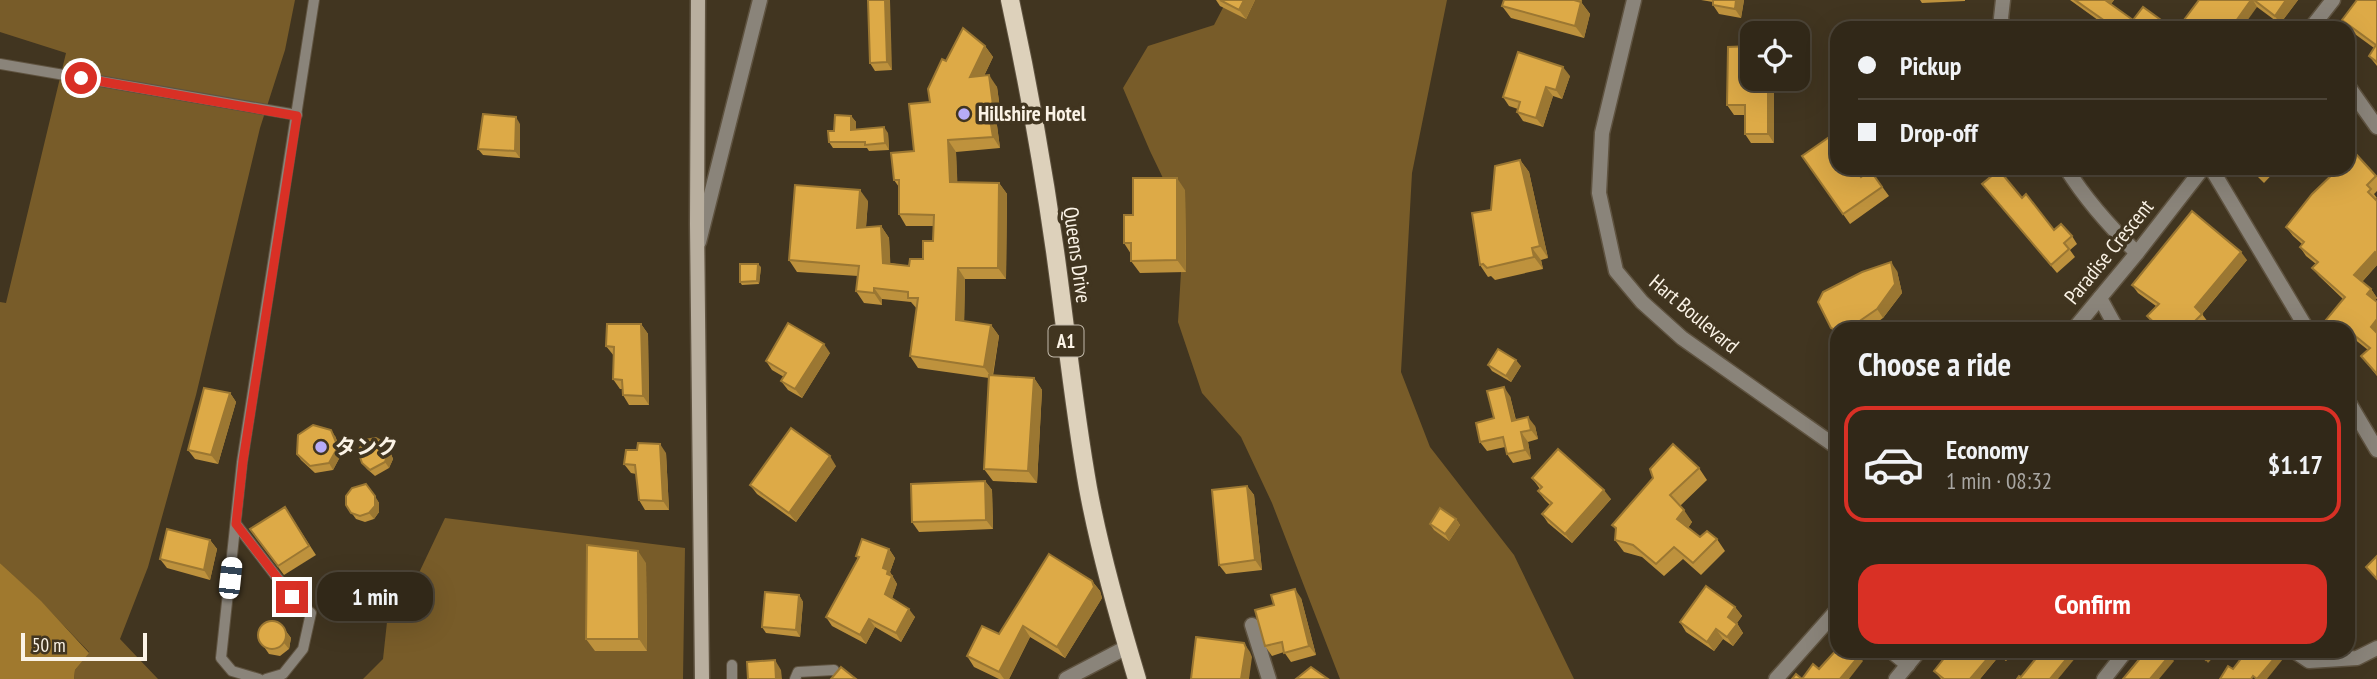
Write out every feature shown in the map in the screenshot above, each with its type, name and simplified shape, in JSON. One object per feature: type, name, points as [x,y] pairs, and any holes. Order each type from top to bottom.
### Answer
[{"type":"main road","points":[[698,0],[702,679]]},
{"type":"main road","name":"Queens Drive","points":[[1010,0],[1031,98],[1088,489],[1105,569],[1137,679]]},
{"type":"street","points":[[698,247],[760,0]]},
{"type":"street","name":"Hart Boulevard","points":[[1634,0],[1601,143],[1599,194],[1616,271],[1642,302],[1682,338],[1830,442]]},
{"type":"street","points":[[2001,21],[2003,0]]},
{"type":"street","points":[[2316,21],[2333,0]]},
{"type":"street","points":[[2355,96],[2377,127]]},
{"type":"street","points":[[2070,175],[2081,193],[2137,253]]},
{"type":"street","name":"Paradise Crescent","points":[[2080,322],[2198,175]]},
{"type":"street","points":[[2215,175],[2302,322]]},
{"type":"street","points":[[2100,298],[2113,322]]},
{"type":"street","points":[[2355,413],[2377,450]]},
{"type":"street","points":[[1776,679],[1830,618]]},
{"type":"street","points":[[1252,625],[1269,679]]},
{"type":"street","points":[[1066,679],[1128,648]]},
{"type":"street","points":[[2304,658],[2309,661],[2357,658],[2377,648]]},
{"type":"street","points":[[1900,658],[1908,665]]},
{"type":"street","points":[[1896,679],[1914,658]]},
{"type":"street","points":[[2104,679],[2120,658]]},
{"type":"lane","points":[[259,679],[232,671],[221,658],[243,461],[314,0]]},
{"type":"lane","points":[[0,64],[297,116]]},
{"type":"lane","points":[[236,524],[292,597],[311,613],[303,649],[283,674],[266,679]]},
{"type":"lane","points":[[732,665],[732,679]]},
{"type":"lane","points":[[795,679],[798,672],[834,670]]},
{"type":"shaded area","points":[[0,0],[295,0],[285,50],[260,128],[196,395],[148,567],[120,639],[158,679],[74,679],[75,670],[89,652],[0,563],[0,302],[6,303],[66,53],[0,32]]},
{"type":"shaded area","points":[[1227,0],[1447,0],[1412,173],[1401,372],[1430,447],[1514,555],[1574,679],[1340,679],[1272,503],[1241,437],[1202,393],[1178,322],[1184,222],[1123,88],[1148,46],[1214,25]]},
{"type":"shaded area","points":[[445,518],[685,548],[683,679],[363,679],[383,659],[387,622],[384,598],[417,577]]},
{"type":"shaded area","points":[[0,563],[41,601],[89,653],[75,670],[74,679],[0,679]]},
{"type":"building","points":[[868,0],[885,0],[887,62],[870,63]]},
{"type":"building","points":[[1220,0],[1244,0],[1239,10]]},
{"type":"building","points":[[1504,0],[1581,2],[1575,26],[1502,6]]},
{"type":"building","points":[[1713,0],[1736,0],[1735,9],[1713,5]]},
{"type":"building","points":[[2075,0],[2105,0],[2133,20],[2143,7],[2162,21],[2105,21]]},
{"type":"building","points":[[2199,0],[2251,0],[2236,21],[2183,21]]},
{"type":"building","points":[[2254,0],[2286,0],[2275,16]]},
{"type":"building","points":[[2357,0],[2377,0],[2377,62],[2369,56],[2376,45],[2355,30],[2355,21],[2342,20]]},
{"type":"building","points":[[963,28],[985,46],[970,77],[989,75],[993,105],[988,107],[993,137],[948,140],[950,182],[999,183],[998,268],[958,268],[956,320],[991,325],[984,367],[910,356],[918,298],[908,298],[908,292],[874,288],[874,293],[856,291],[859,266],[789,260],[795,185],[860,190],[857,228],[881,226],[883,263],[909,266],[910,259],[923,259],[923,241],[933,241],[934,215],[899,214],[899,180],[894,180],[891,153],[914,151],[909,104],[930,102],[928,89],[942,59],[946,61]]},
{"type":"building","points":[[1740,46],[1740,91],[1768,91],[1768,134],[1745,134],[1745,105],[1727,105],[1728,47]]},
{"type":"building","points":[[1518,52],[1563,67],[1556,90],[1546,87],[1536,118],[1517,112],[1520,102],[1503,97]]},
{"type":"building","points":[[483,114],[516,117],[515,151],[478,149]]},
{"type":"building","points":[[835,115],[851,116],[851,130],[884,127],[885,143],[865,145],[865,142],[829,142],[828,131],[834,131]]},
{"type":"building","points":[[1830,137],[1830,175],[1874,175],[1882,187],[1843,214],[1802,156]]},
{"type":"building","points":[[2355,153],[2376,176],[2367,185],[2371,189],[2368,192],[2377,201],[2377,254],[2375,252],[2354,275],[2371,289],[2367,294],[2377,302],[2377,319],[2371,327],[2377,333],[2377,374],[2361,356],[2370,348],[2355,336],[2355,322],[2325,321],[2345,297],[2312,268],[2318,262],[2300,247],[2304,242],[2286,227],[2312,194],[2332,175],[2355,175]]},
{"type":"building","points":[[1520,160],[1540,246],[1532,248],[1534,257],[1487,268],[1483,264],[1480,265],[1472,213],[1491,210],[1495,166]]},
{"type":"building","points":[[1993,175],[2003,175],[2022,198],[2026,194],[2054,230],[2061,224],[2072,236],[2064,243],[2069,249],[2051,265],[1982,184]]},
{"type":"building","points":[[1133,178],[1177,178],[1177,260],[1131,261],[1131,243],[1124,243],[1124,215],[1133,215]]},
{"type":"building","points":[[2192,211],[2241,252],[2195,307],[2202,314],[2194,322],[2153,322],[2147,316],[2159,304],[2132,285]]},
{"type":"building","points":[[1891,262],[1895,284],[1877,309],[1858,322],[1830,322],[1830,326],[1818,302],[1823,292],[1862,272]]},
{"type":"building","points":[[740,264],[758,264],[757,281],[740,282]]},
{"type":"building","points":[[788,323],[824,344],[795,389],[781,381],[786,373],[766,361]]},
{"type":"building","points":[[607,324],[641,324],[643,396],[623,395],[622,380],[613,379],[614,347],[606,346]]},
{"type":"building","points":[[1498,349],[1516,360],[1506,376],[1488,365]]},
{"type":"building","points":[[989,375],[1034,378],[1028,471],[984,469]]},
{"type":"building","points":[[1504,387],[1512,421],[1528,417],[1531,430],[1521,432],[1525,450],[1507,454],[1503,437],[1480,442],[1476,423],[1494,418],[1487,391]]},
{"type":"building","points":[[204,388],[230,393],[211,455],[188,450]]},
{"type":"building","name":"タンク","points":[[313,425],[331,430],[338,447],[329,463],[310,466],[297,454],[298,435]]},
{"type":"building","points":[[791,428],[830,456],[789,513],[750,485]]},
{"type":"building","name":"タンク","points":[[376,438],[385,443],[388,452],[385,462],[370,470],[362,463],[358,451],[365,440]]},
{"type":"building","points":[[638,443],[660,444],[663,501],[639,500],[635,465],[624,464],[626,450],[637,450]]},
{"type":"building","points":[[1673,444],[1699,468],[1670,495],[1684,510],[1677,519],[1700,537],[1707,531],[1717,539],[1693,563],[1674,547],[1656,564],[1633,545],[1615,540],[1616,528],[1612,525],[1653,478],[1650,469]]},
{"type":"building","points":[[1558,449],[1604,490],[1565,534],[1542,514],[1552,503],[1538,491],[1542,487],[1532,478]]},
{"type":"building","points":[[985,481],[986,520],[912,522],[911,484]]},
{"type":"building","name":"タンク","points":[[366,484],[375,496],[375,506],[369,513],[360,516],[351,513],[346,505],[346,496],[352,488]]},
{"type":"building","points":[[1247,486],[1255,560],[1219,565],[1212,490]]},
{"type":"building","points":[[285,507],[309,546],[278,566],[250,529]]},
{"type":"building","points":[[1440,508],[1456,519],[1445,534],[1430,524]]},
{"type":"building","points":[[167,529],[210,540],[204,570],[160,559]]},
{"type":"building","points":[[862,539],[889,549],[883,568],[892,576],[885,594],[909,609],[896,633],[869,619],[860,635],[826,617],[859,557],[856,556]]},
{"type":"building","points":[[587,545],[638,551],[639,639],[586,639]]},
{"type":"building","points":[[1049,554],[1092,581],[1094,587],[1057,647],[1023,626],[999,672],[967,656],[982,626],[999,634]]},
{"type":"building","points":[[2377,556],[2377,579],[2366,567]]},
{"type":"building","points":[[1706,586],[1735,607],[1728,617],[1737,624],[1727,637],[1716,629],[1707,642],[1680,622]]},
{"type":"building","points":[[1295,589],[1309,646],[1284,653],[1282,642],[1265,646],[1255,610],[1274,605],[1271,595]]},
{"type":"building","points":[[765,592],[799,595],[796,630],[762,627]]},
{"type":"building","points":[[272,621],[282,625],[286,635],[282,645],[272,649],[262,645],[258,635],[262,625]]},
{"type":"building","points":[[1196,637],[1244,643],[1246,648],[1241,679],[1191,679]]},
{"type":"building","points":[[1830,657],[1857,658],[1840,679],[1802,679],[1813,664],[1819,669]]},
{"type":"building","points":[[1944,658],[1988,658],[1970,679],[1944,679],[1934,671]]},
{"type":"building","points":[[2036,658],[2067,658],[2050,679],[2017,679]]},
{"type":"building","points":[[2140,658],[2168,658],[2150,679],[2123,679]]},
{"type":"building","points":[[2242,658],[2275,658],[2257,679],[2253,676],[2251,679],[2220,679],[2228,666],[2233,669]]},
{"type":"building","points":[[775,660],[776,679],[748,679],[747,662]]},
{"type":"building","points":[[841,667],[856,679],[831,679]]},
{"type":"building","points":[[1311,667],[1328,679],[1296,679]]},
{"type":"place","name":"Hillshire Hotel","points":[[964,114]]},
{"type":"place","name":"タンク","points":[[321,447]]},
{"type":"route","points":[[81,78],[297,116],[243,461],[236,524],[292,597]]}]
